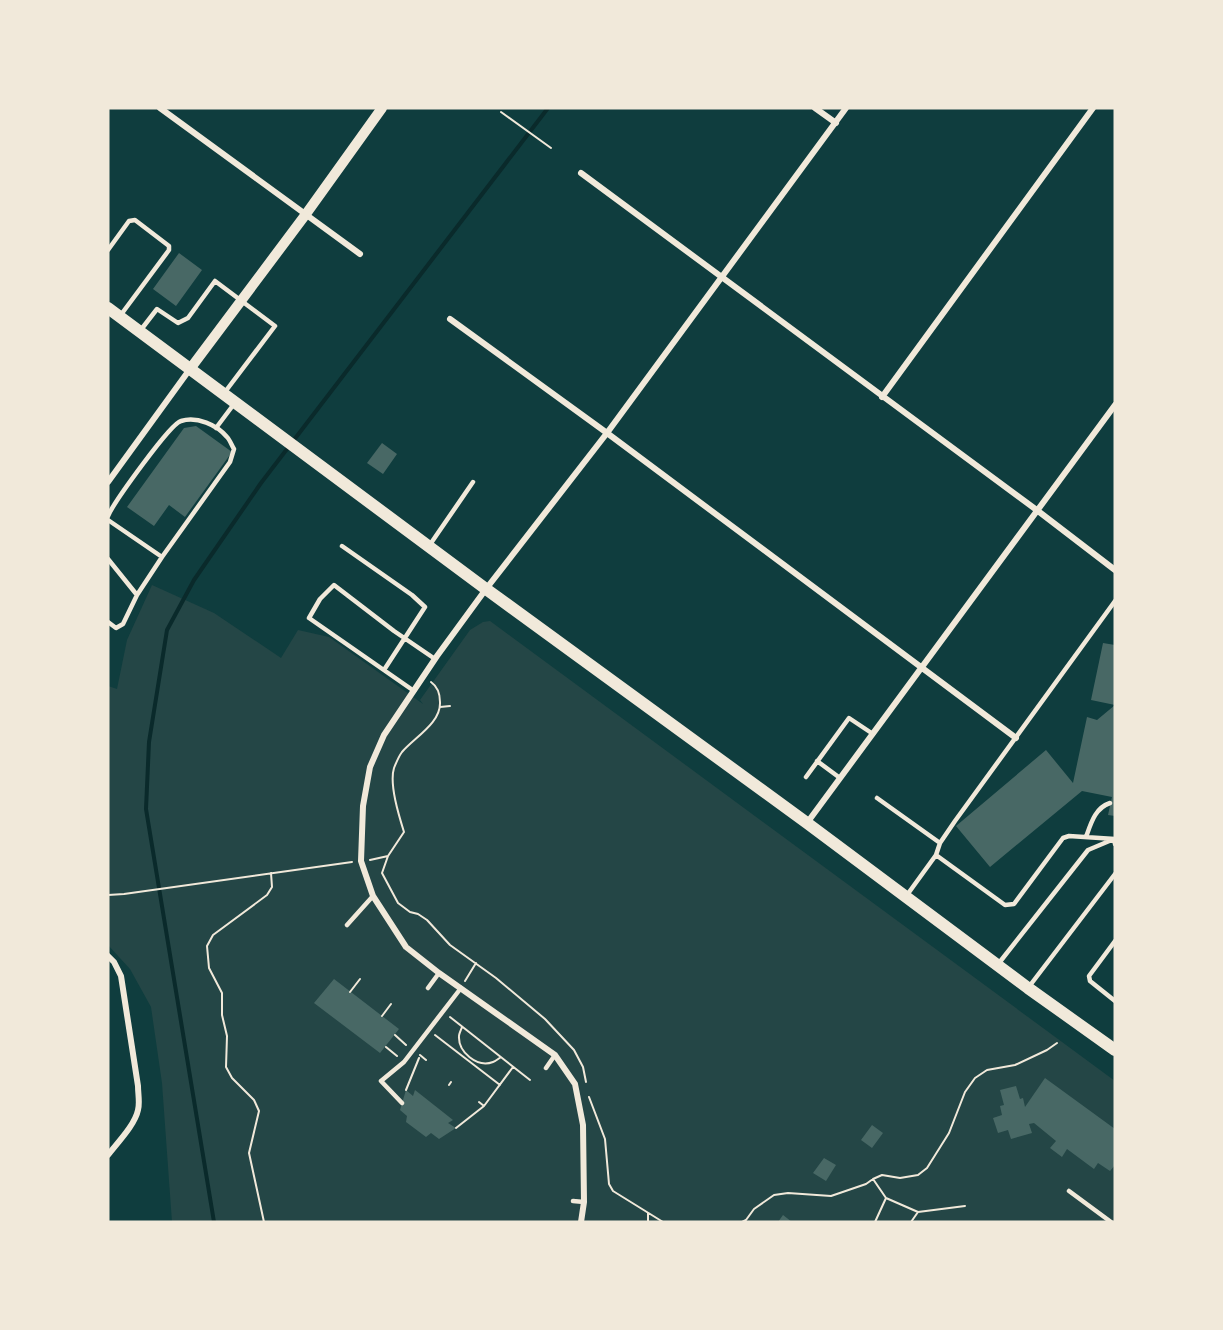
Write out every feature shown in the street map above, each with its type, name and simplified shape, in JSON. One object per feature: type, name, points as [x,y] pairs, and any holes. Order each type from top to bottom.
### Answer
[{"type":"main road","points":[[108,308],[486,589],[1115,1050]]},
{"type":"street","points":[[160,108],[360,254]]},
{"type":"street","points":[[108,482],[382,108]]},
{"type":"street","points":[[815,108],[836,123]]},
{"type":"street","points":[[581,1222],[584,1202],[583,1125],[575,1084],[555,1056],[406,947],[373,896],[361,861],[363,806],[370,767],[384,735],[435,659],[486,589],[607,433],[846,108]]},
{"type":"street","points":[[882,397],[1093,108]]},
{"type":"street","points":[[581,173],[1115,570]]},
{"type":"street","points":[[450,319],[1016,738]]},
{"type":"street","points":[[807,823],[1115,405]]},
{"type":"street","points":[[108,956],[121,976],[138,1086],[138,1112],[108,1155]]},
{"type":"lane","points":[[108,250],[129,221],[135,220],[169,246],[170,250],[119,317]]},
{"type":"lane","points":[[140,332],[157,309],[178,323],[188,318],[214,281],[275,326],[224,394]]},
{"type":"lane","points":[[216,428],[235,403]]},
{"type":"lane","points":[[108,516],[118,498],[167,432],[180,421],[196,420],[211,424],[227,437],[234,449],[230,462],[162,557],[137,595],[123,624],[116,628],[108,622]]},
{"type":"lane","points":[[429,546],[473,482]]},
{"type":"lane","points":[[108,520],[162,557]]},
{"type":"lane","points":[[342,546],[412,595],[425,607],[384,670]]},
{"type":"lane","points":[[108,559],[137,595]]},
{"type":"lane","points":[[414,691],[309,618],[320,599],[334,585],[435,659]]},
{"type":"lane","points":[[905,897],[936,855],[940,843],[955,821],[1115,601]]},
{"type":"lane","points":[[806,777],[849,718],[873,734]]},
{"type":"lane","points":[[818,761],[840,778]]},
{"type":"lane","points":[[877,798],[940,843]]},
{"type":"lane","points":[[1086,837],[1095,815],[1103,805],[1110,803]]},
{"type":"lane","points":[[936,855],[1005,905],[1014,904],[1063,838],[1069,836],[1115,841]]},
{"type":"lane","points":[[998,965],[1089,850],[1115,841]]},
{"type":"lane","points":[[1028,988],[1115,874]]},
{"type":"lane","points":[[347,925],[373,896]]},
{"type":"lane","points":[[1114,998],[1090,981],[1089,976],[1115,940]]},
{"type":"lane","points":[[428,988],[439,973]]},
{"type":"lane","points":[[402,1103],[381,1081],[404,1062],[460,988]]},
{"type":"lane","points":[[546,1068],[555,1056]]},
{"type":"lane","points":[[1069,1191],[1111,1222]]},
{"type":"lane","points":[[573,1201],[584,1202]]},
{"type":"path","points":[[501,112],[551,148]]},
{"type":"path","points":[[424,676],[435,684],[440,693],[440,707],[437,716],[401,753],[393,771],[394,792],[404,832],[388,856],[382,873],[398,903],[410,912],[428,920],[450,945],[545,1019],[574,1050],[583,1067],[586,1086]]},
{"type":"path","points":[[440,707],[450,706]]},
{"type":"path","points":[[108,895],[388,856]]},
{"type":"path","points":[[264,1222],[249,1153],[259,1111],[254,1100],[232,1078],[226,1067],[227,1036],[222,1015],[222,993],[209,968],[207,946],[213,935],[267,894],[272,887],[271,873]]},
{"type":"path","points":[[460,988],[476,963]]},
{"type":"path","points":[[350,992],[360,979]]},
{"type":"path","points":[[382,1016],[391,1004]]},
{"type":"path","points":[[442,1012],[530,1080]]},
{"type":"path","points":[[462,1027],[459,1035],[460,1043],[466,1055],[480,1063],[492,1063],[501,1057]]},
{"type":"path","points":[[429,1030],[500,1085]]},
{"type":"path","points":[[742,1222],[754,1209],[774,1195],[788,1193],[831,1196],[867,1184],[882,1175],[900,1178],[918,1175],[927,1168],[949,1133],[965,1092],[975,1078],[987,1070],[1015,1065],[1057,1044]]},
{"type":"path","points":[[386,1047],[404,1062]]},
{"type":"path","points":[[406,1090],[420,1055]]},
{"type":"path","points":[[456,1128],[484,1106],[513,1067]]},
{"type":"path","points":[[588,1095],[605,1139],[609,1184],[613,1191],[657,1221],[663,1222]]},
{"type":"path","points":[[479,1102],[484,1106]]},
{"type":"path","points":[[873,1179],[886,1198],[918,1212],[965,1206]]},
{"type":"path","points":[[874,1222],[886,1198]]},
{"type":"path","points":[[911,1222],[918,1212]]},
{"type":"path","points":[[648,1213],[648,1222]]},
{"type":"shaded area","points":[[152,585],[214,613],[281,658],[298,630],[329,637],[423,704],[420,700],[470,630],[483,622],[490,621],[1115,1081],[1115,1222],[172,1222],[162,1083],[151,1007],[130,969],[108,945],[108,686],[117,689],[127,640]]},
{"type":"building","points":[[179,253],[202,270],[176,306],[153,289]]},
{"type":"building","points":[[196,426],[232,452],[185,517],[169,505],[154,526],[127,507],[184,428]]},
{"type":"building","points":[[382,443],[397,454],[383,474],[367,463]]},
{"type":"building","points":[[1103,643],[1115,645],[1115,705],[1091,700]]},
{"type":"building","points":[[1115,705],[1115,816],[1108,815],[1112,797],[1082,791],[990,867],[956,826],[1046,750],[1073,783],[1087,717],[1097,720]]},
{"type":"building","points":[[334,979],[399,1029],[380,1053],[314,1003]]},
{"type":"building","points":[[1045,1078],[1115,1129],[1115,1165],[1110,1171],[1098,1163],[1094,1169],[1067,1149],[1062,1157],[1050,1148],[1056,1141],[1034,1123],[1029,1124],[1032,1133],[1011,1139],[1008,1130],[998,1133],[993,1118],[1002,1115],[1000,1106],[1004,1105],[1000,1090],[1016,1086],[1025,1107]]},
{"type":"building","points":[[406,1090],[413,1096],[415,1090],[453,1120],[448,1123],[456,1128],[439,1139],[431,1133],[426,1137],[406,1122],[407,1116],[400,1110]]},
{"type":"building","points":[[872,1125],[883,1133],[872,1148],[861,1140]]},
{"type":"building","points":[[824,1158],[836,1165],[826,1181],[813,1173]]},
{"type":"building","points":[[783,1215],[792,1222],[778,1222]]},
{"type":"waterway","points":[[214,1222],[146,809],[149,742],[167,630],[194,580],[261,483],[548,108]]}]
